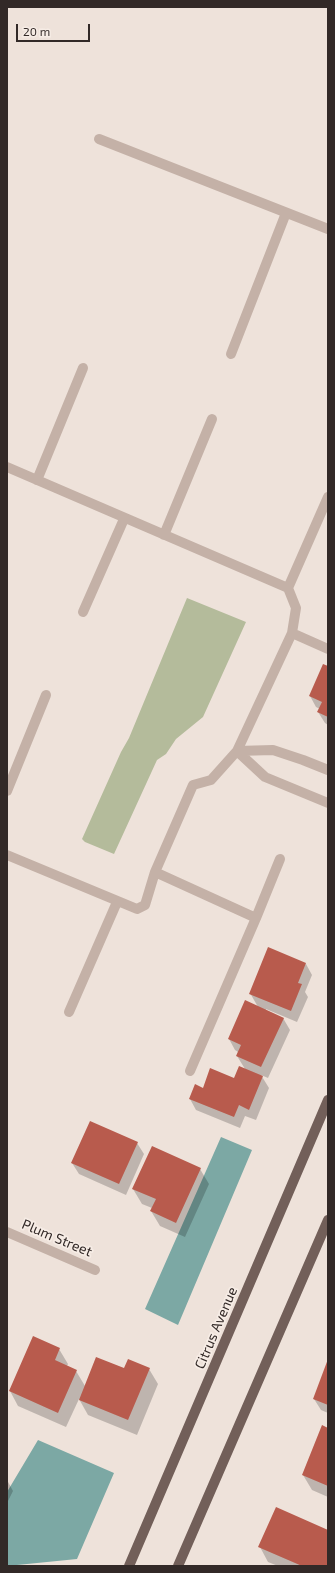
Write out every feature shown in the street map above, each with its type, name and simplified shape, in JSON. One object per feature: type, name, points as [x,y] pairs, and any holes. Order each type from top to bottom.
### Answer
[{"type":"main road","name":"Citrus Avenue","points":[[129,1566],[328,1100]]},
{"type":"main road","points":[[178,1566],[328,1220]]},
{"type":"street","points":[[99,139],[328,229]]},
{"type":"street","points":[[231,354],[286,213]]},
{"type":"street","points":[[37,480],[83,368]]},
{"type":"street","points":[[164,535],[212,419]]},
{"type":"street","points":[[7,467],[288,588],[296,608],[292,633],[238,751],[211,780],[193,785],[155,872],[145,905],[137,909],[117,902],[7,855]]},
{"type":"street","points":[[288,588],[328,497]]},
{"type":"street","points":[[83,612],[124,518]]},
{"type":"street","points":[[292,633],[328,649]]},
{"type":"street","points":[[7,791],[46,695]]},
{"type":"street","points":[[238,751],[273,750],[328,770]]},
{"type":"street","points":[[238,751],[265,776],[328,803]]},
{"type":"street","points":[[190,1071],[280,859]]},
{"type":"street","points":[[155,872],[256,918]]},
{"type":"street","points":[[69,1012],[117,902]]},
{"type":"street","name":"Plum Street","points":[[7,1232],[95,1270]]},
{"type":"green space","points":[[187,598],[246,622],[203,717],[176,739],[166,754],[157,760],[114,854],[85,842],[82,839],[121,752],[129,738]]},
{"type":"water","points":[[221,1137],[252,1150],[178,1325],[145,1309]]},
{"type":"water","points":[[38,1440],[114,1473],[77,1559],[7,1566],[7,1492]]},
{"type":"building","points":[[323,664],[328,666],[328,717],[317,712],[322,702],[309,696]]},
{"type":"building","points":[[268,947],[306,963],[298,983],[302,984],[291,1011],[249,994]]},
{"type":"building","points":[[245,1000],[284,1018],[261,1067],[236,1056],[241,1045],[228,1039]]},
{"type":"building","points":[[239,1066],[263,1076],[249,1110],[239,1105],[234,1117],[189,1099],[195,1084],[203,1088],[210,1068],[234,1078]]},
{"type":"building","points":[[90,1121],[138,1142],[119,1184],[71,1163]]},
{"type":"building","points":[[152,1146],[201,1168],[176,1223],[150,1211],[156,1199],[132,1189]]},
{"type":"building","points":[[33,1336],[60,1348],[55,1360],[77,1370],[58,1413],[9,1391]]},
{"type":"building","points":[[96,1357],[124,1368],[128,1359],[150,1368],[128,1420],[79,1400]]},
{"type":"building","points":[[328,1359],[328,1405],[313,1399]]},
{"type":"building","points":[[322,1425],[328,1428],[328,1486],[302,1475]]},
{"type":"building","points":[[276,1507],[328,1530],[328,1566],[302,1566],[258,1547]]}]
